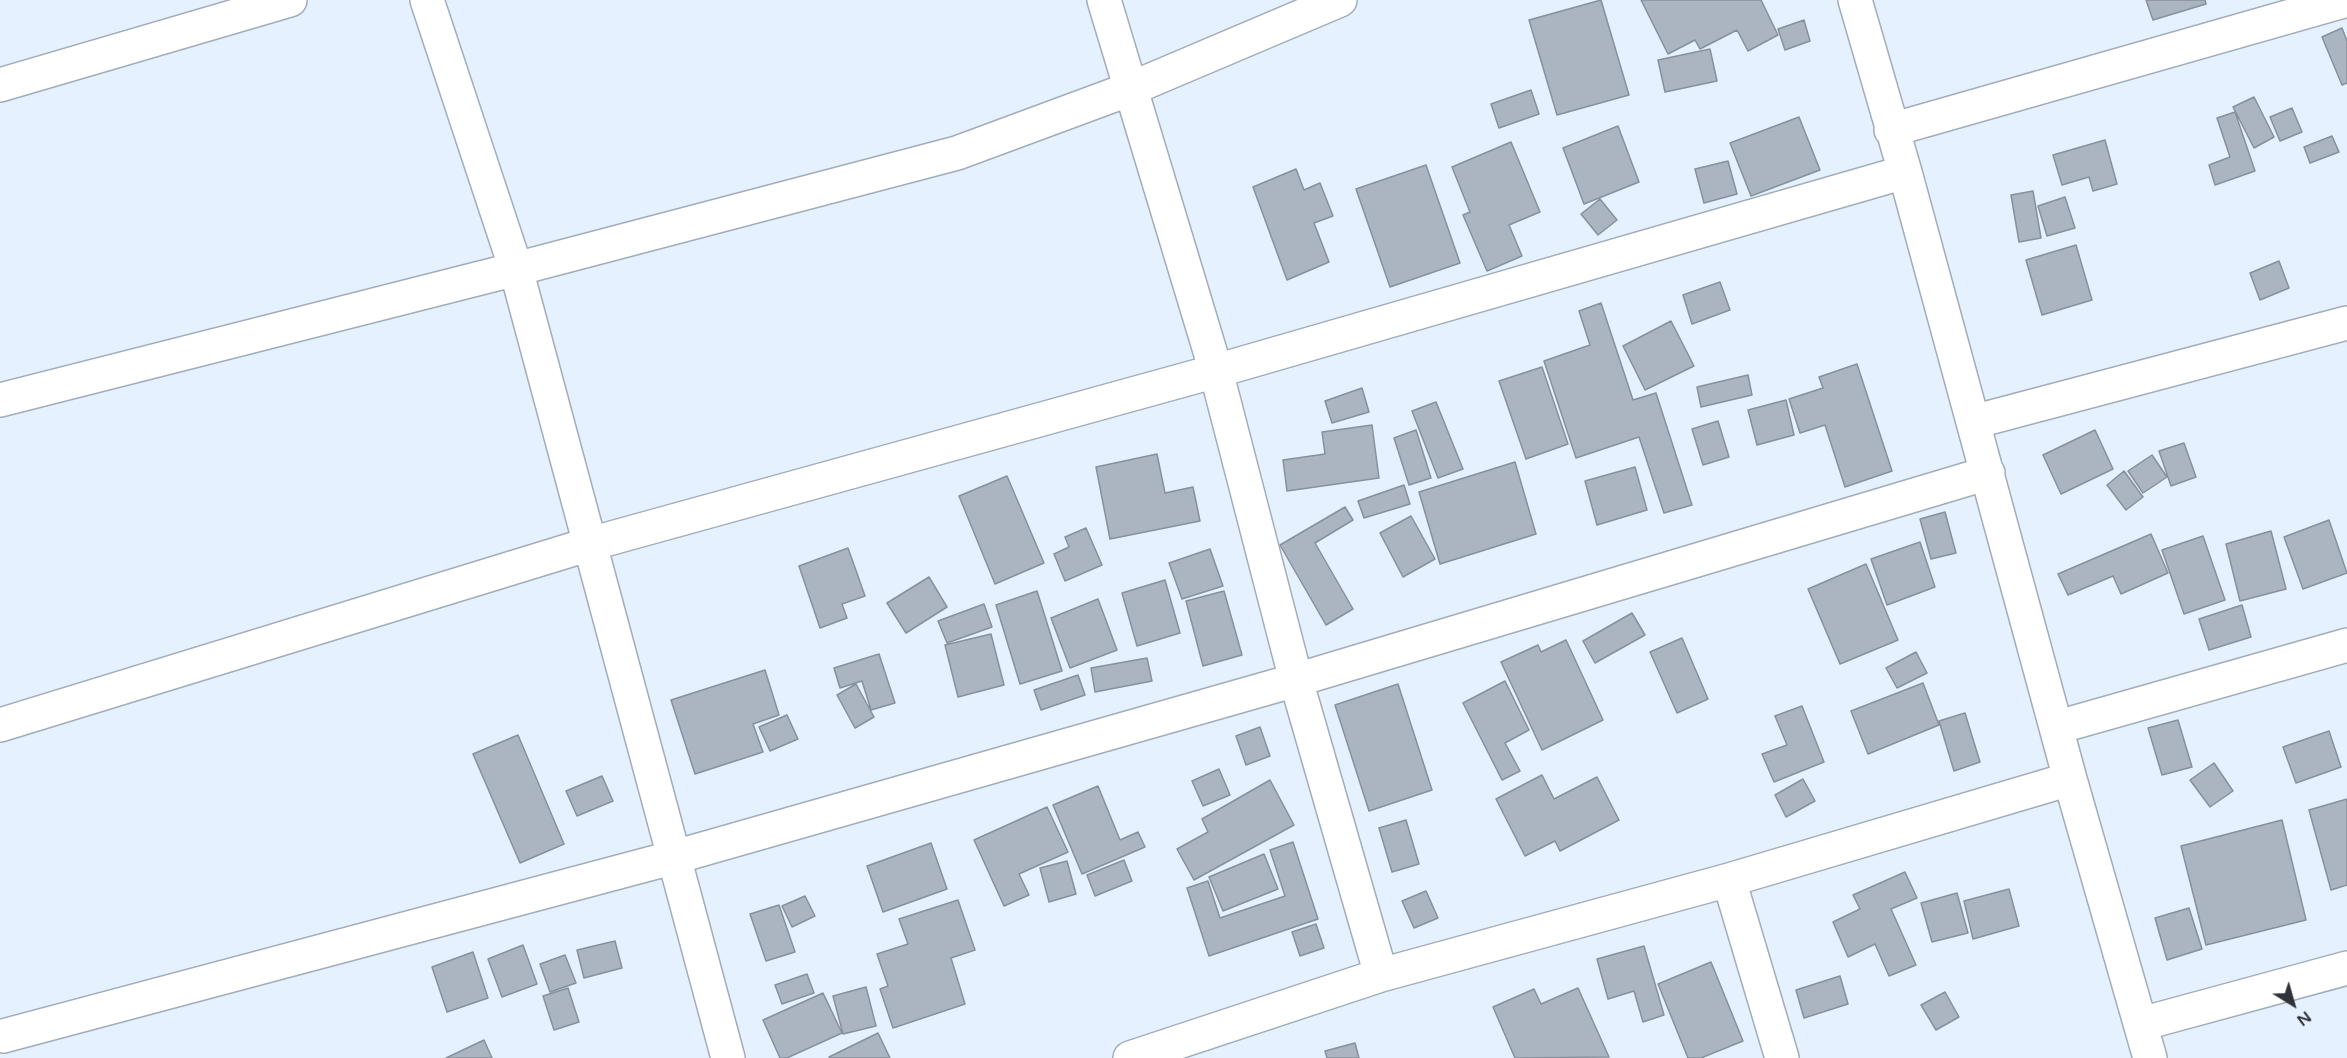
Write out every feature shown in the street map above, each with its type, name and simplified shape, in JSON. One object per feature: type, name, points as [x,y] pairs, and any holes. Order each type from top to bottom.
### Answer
[{"type":"street","points":[[0,85],[290,0]]},
{"type":"street","points":[[427,0],[516,269],[728,1058]]},
{"type":"street","points":[[1104,0],[1216,370],[1296,680],[1381,975]]},
{"type":"street","points":[[0,400],[516,269],[957,153],[1130,89],[1340,0]]},
{"type":"street","points":[[1855,0],[1905,172],[2058,727],[2070,779],[2150,1058]]},
{"type":"street","points":[[1891,130],[2347,0]]},
{"type":"street","points":[[0,725],[590,543],[1216,370],[1905,172]]},
{"type":"street","points":[[1973,422],[2347,323]]},
{"type":"street","points":[[4,1040],[675,857],[1296,680],[1988,473]]},
{"type":"street","points":[[2058,727],[2347,645]]},
{"type":"street","points":[[1130,1058],[1381,975],[1729,880],[2070,779]]},
{"type":"street","points":[[1729,880],[1782,1058]]},
{"type":"street","points":[[2141,1024],[2347,968]]},
{"type":"building","points":[[1601,0],[1629,95],[1557,115],[1529,20]]},
{"type":"building","points":[[1641,0],[1761,0],[1778,35],[1748,51],[1737,30],[1700,49],[1695,40],[1668,54]]},
{"type":"building","points":[[2146,0],[2205,0],[2206,4],[2153,20]]},
{"type":"building","points":[[1804,20],[1810,41],[1785,50],[1778,29]]},
{"type":"building","points":[[2342,28],[2347,41],[2347,83],[2342,85],[2322,37]]},
{"type":"building","points":[[1710,49],[1717,81],[1665,92],[1658,60]]},
{"type":"building","points":[[1531,90],[1539,114],[1499,128],[1491,104]]},
{"type":"building","points":[[2254,97],[2274,137],[2254,148],[2233,107]]},
{"type":"building","points":[[2292,108],[2302,132],[2280,141],[2270,117]]},
{"type":"building","points":[[2235,112],[2255,171],[2215,185],[2209,165],[2230,157],[2217,118]]},
{"type":"building","points":[[1799,117],[1820,170],[1751,196],[1730,143]]},
{"type":"building","points":[[1618,126],[1639,182],[1584,204],[1563,148]]},
{"type":"building","points":[[2332,136],[2339,152],[2310,163],[2304,147]]},
{"type":"building","points":[[2105,140],[2117,184],[2093,191],[2089,177],[2062,185],[2053,155]]},
{"type":"building","points":[[1511,142],[1540,212],[1509,225],[1522,256],[1487,271],[1463,215],[1470,212],[1452,167]]},
{"type":"building","points":[[1728,161],[1737,194],[1704,203],[1695,169]]},
{"type":"building","points":[[1426,165],[1460,263],[1390,287],[1356,189]]},
{"type":"building","points":[[1296,169],[1304,190],[1320,183],[1333,216],[1314,223],[1329,262],[1287,280],[1253,187]]},
{"type":"building","points":[[2033,191],[2041,238],[2019,242],[2011,195]]},
{"type":"building","points":[[2065,197],[2075,228],[2047,236],[2038,206]]},
{"type":"building","points":[[1600,199],[1617,220],[1598,235],[1581,214]]},
{"type":"building","points":[[2076,245],[2092,300],[2042,315],[2026,260]]},
{"type":"building","points":[[2279,261],[2289,288],[2260,300],[2250,273]]},
{"type":"building","points":[[1720,282],[1730,310],[1692,324],[1683,295]]},
{"type":"building","points":[[1601,303],[1633,400],[1656,393],[1692,505],[1664,513],[1639,437],[1576,458],[1544,361],[1590,345],[1579,311]]},
{"type":"building","points":[[1671,321],[1694,366],[1645,390],[1623,346]]},
{"type":"building","points":[[1857,364],[1892,471],[1845,487],[1825,425],[1800,433],[1789,399],[1823,388],[1819,377]]},
{"type":"building","points":[[1542,367],[1568,444],[1526,459],[1499,381]]},
{"type":"building","points":[[1748,375],[1752,395],[1701,407],[1697,387]]},
{"type":"building","points":[[1362,388],[1369,412],[1332,423],[1325,401]]},
{"type":"building","points":[[1786,400],[1794,435],[1757,445],[1748,410]]},
{"type":"building","points":[[1436,402],[1463,469],[1438,478],[1412,411]]},
{"type":"building","points":[[1718,421],[1729,457],[1703,465],[1692,429]]},
{"type":"building","points":[[1372,425],[1379,478],[1287,491],[1283,460],[1325,454],[1322,432]]},
{"type":"building","points":[[1416,430],[1431,478],[1409,485],[1394,438]]},
{"type":"building","points":[[2095,430],[2113,469],[2061,494],[2043,455]]},
{"type":"building","points":[[2184,443],[2196,477],[2171,486],[2159,451]]},
{"type":"building","points":[[1157,454],[1165,493],[1193,487],[1200,521],[1110,539],[1096,467]]},
{"type":"building","points":[[2152,455],[2167,477],[2143,493],[2128,471]]},
{"type":"building","points":[[1515,462],[1536,534],[1440,564],[1419,492]]},
{"type":"building","points":[[1635,467],[1647,510],[1597,525],[1585,481]]},
{"type":"building","points":[[2124,471],[2143,497],[2126,510],[2107,485]]},
{"type":"building","points":[[1007,476],[1044,563],[995,584],[959,496]]},
{"type":"building","points":[[1404,485],[1410,504],[1364,518],[1358,501]]},
{"type":"building","points":[[1345,507],[1353,520],[1315,543],[1353,609],[1326,625],[1280,545]]},
{"type":"building","points":[[1945,512],[1956,553],[1931,559],[1920,519]]},
{"type":"building","points":[[1411,516],[1435,559],[1403,577],[1380,533]]},
{"type":"building","points":[[2329,520],[2347,573],[2303,589],[2284,537]]},
{"type":"building","points":[[1086,528],[1102,565],[1065,581],[1054,554],[1069,547],[1065,537]]},
{"type":"building","points":[[2271,531],[2286,589],[2240,601],[2226,544]]},
{"type":"building","points":[[2151,534],[2168,573],[2121,594],[2113,576],[2068,595],[2058,574]]},
{"type":"building","points":[[2203,536],[2225,600],[2184,614],[2162,550]]},
{"type":"building","points":[[1920,542],[1935,587],[1887,605],[1871,559]]},
{"type":"building","points":[[848,548],[865,596],[842,604],[847,618],[820,628],[799,566]]},
{"type":"building","points":[[1210,549],[1223,586],[1182,599],[1169,563]]},
{"type":"building","points":[[1866,564],[1898,640],[1840,664],[1808,589]]},
{"type":"building","points":[[929,577],[947,607],[906,633],[887,603]]},
{"type":"building","points":[[1165,580],[1180,633],[1137,646],[1122,593]]},
{"type":"building","points":[[1037,591],[1062,671],[1020,684],[996,605]]},
{"type":"building","points":[[1224,591],[1242,655],[1203,666],[1186,601]]},
{"type":"building","points":[[1098,599],[1117,650],[1070,668],[1051,618]]},
{"type":"building","points":[[984,604],[992,627],[947,643],[938,621]]},
{"type":"building","points":[[2242,605],[2251,637],[2209,650],[2199,619]]},
{"type":"building","points":[[1632,613],[1645,635],[1595,663],[1583,641]]},
{"type":"building","points":[[991,634],[1004,685],[958,697],[945,645]]},
{"type":"building","points":[[1682,638],[1708,699],[1677,713],[1650,652]]},
{"type":"building","points":[[1566,640],[1603,720],[1542,750],[1501,662],[1538,645],[1541,652]]},
{"type":"building","points":[[1916,652],[1927,673],[1897,688],[1886,668]]},
{"type":"building","points":[[879,654],[895,703],[871,710],[862,681],[840,688],[834,668]]},
{"type":"building","points":[[1147,658],[1152,681],[1095,692],[1091,668]]},
{"type":"building","points":[[765,670],[779,715],[753,724],[763,752],[695,774],[671,700]]},
{"type":"building","points":[[1078,675],[1085,695],[1041,710],[1034,690]]},
{"type":"building","points":[[1505,681],[1529,730],[1505,743],[1520,771],[1502,780],[1463,703]]},
{"type":"building","points":[[1923,683],[1939,725],[1868,754],[1851,711]]},
{"type":"building","points":[[856,684],[874,717],[855,728],[837,695]]},
{"type":"building","points":[[1398,684],[1432,790],[1369,811],[1335,705]]},
{"type":"building","points":[[1802,706],[1824,762],[1774,782],[1762,754],[1787,745],[1775,716]]},
{"type":"building","points":[[1965,713],[1980,762],[1954,771],[1939,721]]},
{"type":"building","points":[[787,715],[798,739],[770,751],[759,727]]},
{"type":"building","points":[[2178,720],[2192,767],[2162,775],[2148,728]]},
{"type":"building","points":[[1260,727],[1270,756],[1246,765],[1236,736]]},
{"type":"building","points":[[2329,731],[2341,767],[2296,783],[2283,747]]},
{"type":"building","points":[[518,735],[564,844],[520,863],[473,754]]},
{"type":"building","points":[[2214,763],[2233,791],[2210,807],[2190,780]]},
{"type":"building","points":[[1219,769],[1230,795],[1203,806],[1192,781]]},
{"type":"building","points":[[1542,775],[1554,799],[1597,777],[1619,820],[1560,851],[1555,841],[1525,856],[1496,799]]},
{"type":"building","points":[[602,776],[613,801],[577,816],[566,791]]},
{"type":"building","points":[[1803,779],[1815,801],[1786,817],[1775,795]]},
{"type":"building","points":[[1270,780],[1294,825],[1194,880],[1177,849],[1208,832],[1202,819]]},
{"type":"building","points":[[1098,786],[1120,840],[1138,832],[1145,847],[1082,874],[1053,805]]},
{"type":"building","points":[[2347,799],[2347,885],[2331,890],[2309,810]]},
{"type":"building","points":[[1047,807],[1068,852],[1019,874],[1029,895],[1004,906],[974,840]]},
{"type":"building","points":[[1406,820],[1419,864],[1392,872],[1379,828]]},
{"type":"building","points":[[2282,820],[2306,920],[2206,945],[2181,846]]},
{"type":"building","points":[[1293,842],[1318,919],[1209,956],[1187,888],[1208,881],[1220,918],[1285,896],[1270,850]]},
{"type":"building","points":[[931,843],[947,889],[883,912],[867,866]]},
{"type":"building","points":[[1264,854],[1278,889],[1223,911],[1209,877]]},
{"type":"building","points":[[1124,860],[1132,881],[1095,896],[1087,875]]},
{"type":"building","points":[[1067,861],[1076,894],[1049,902],[1040,868]]},
{"type":"building","points":[[1905,872],[1917,898],[1891,909],[1916,965],[1889,976],[1875,944],[1848,957],[1833,922],[1860,909],[1853,895]]},
{"type":"building","points":[[2009,889],[2019,926],[1973,939],[1964,901]]},
{"type":"building","points":[[1426,891],[1438,918],[1414,928],[1402,901]]},
{"type":"building","points":[[1957,893],[1968,933],[1932,942],[1921,903]]},
{"type":"building","points":[[805,896],[815,916],[792,927],[782,906]]},
{"type":"building","points":[[958,900],[975,950],[951,958],[965,1004],[893,1028],[880,989],[888,986],[877,954],[908,944],[899,919]]},
{"type":"building","points":[[779,905],[795,952],[766,961],[750,914]]},
{"type":"building","points":[[2189,908],[2202,949],[2167,960],[2155,918]]},
{"type":"building","points":[[1316,924],[1324,948],[1300,956],[1292,932]]},
{"type":"building","points":[[615,941],[622,968],[584,978],[577,950]]},
{"type":"building","points":[[523,945],[537,984],[502,997],[488,959]]},
{"type":"building","points":[[1644,946],[1664,1015],[1643,1022],[1634,991],[1608,999],[1597,959]]},
{"type":"building","points":[[473,952],[488,998],[447,1012],[432,967]]},
{"type":"building","points":[[565,955],[576,983],[550,992],[540,964]]},
{"type":"building","points":[[1711,962],[1743,1041],[1701,1058],[1688,1058],[1658,984]]},
{"type":"building","points":[[807,974],[814,993],[782,1004],[775,985]]},
{"type":"building","points":[[1840,976],[1848,1004],[1804,1018],[1796,990]]},
{"type":"building","points":[[866,987],[876,1026],[843,1034],[833,996]]},
{"type":"building","points":[[568,988],[579,1022],[554,1030],[543,996]]},
{"type":"building","points":[[1578,988],[1609,1057],[1515,1058],[1493,1007],[1534,989],[1541,1004]]},
{"type":"building","points":[[1945,992],[1959,1017],[1936,1030],[1921,1005]]},
{"type":"building","points":[[823,993],[842,1033],[787,1058],[780,1058],[763,1020]]},
{"type":"building","points":[[878,1033],[890,1058],[829,1057]]},
{"type":"building","points":[[484,1040],[492,1058],[446,1058]]},
{"type":"building","points":[[1355,1043],[1359,1058],[1327,1058],[1325,1051]]}]
